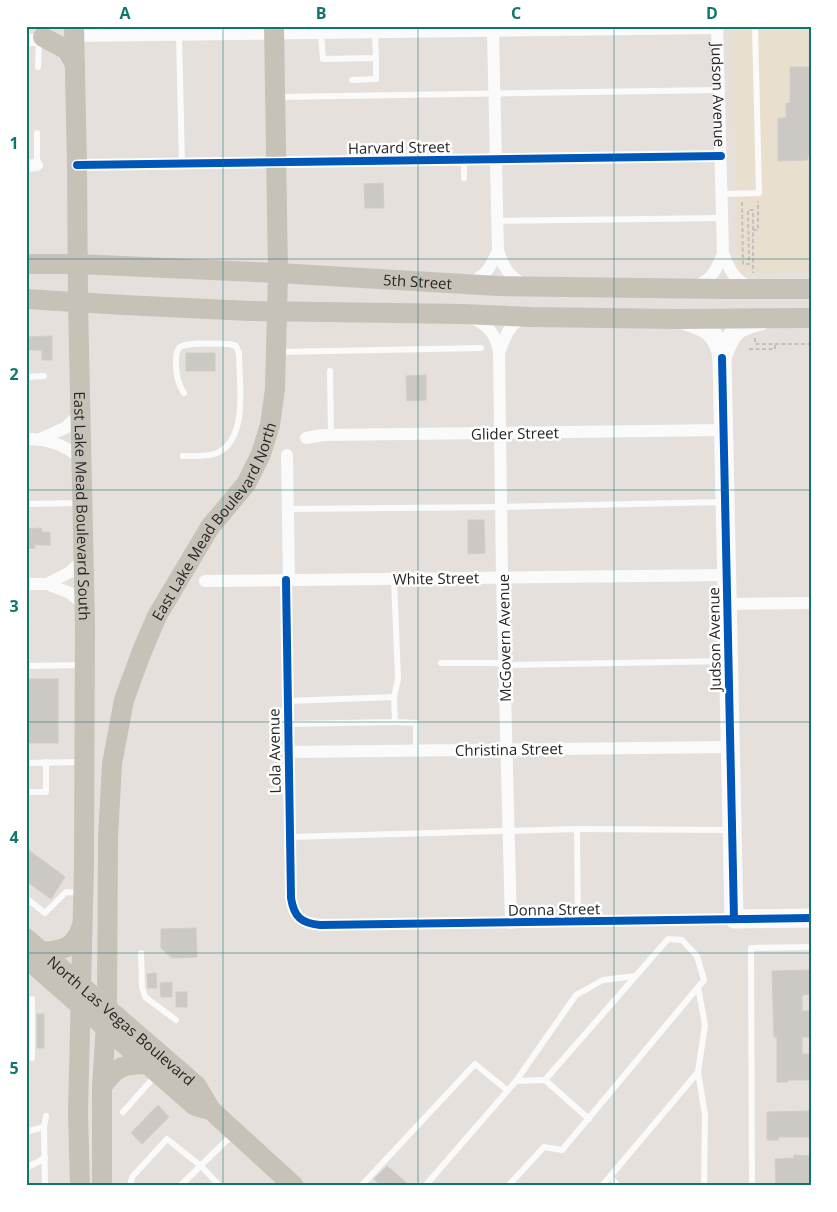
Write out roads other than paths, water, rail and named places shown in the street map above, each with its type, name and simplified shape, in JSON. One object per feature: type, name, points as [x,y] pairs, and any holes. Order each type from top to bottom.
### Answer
[{"type":"main road","name":"East Lake Mead Boulevard North","points":[[102,1186],[102,1087],[107,1018],[109,819],[112,764],[124,700],[157,616],[210,526],[246,484],[261,454],[270,425],[275,389],[278,273],[274,30]]},
{"type":"main road","name":"East Lake Mead Boulevard South","points":[[74,31],[85,664],[83,893],[78,1113],[80,1186]]},
{"type":"main road","points":[[39,36],[67,50],[75,64]]},
{"type":"main road","name":"5th Street","points":[[26,264],[78,264],[278,273],[465,284],[685,289],[811,289]]},
{"type":"main road","name":"5th Street","points":[[26,299],[276,311],[678,319],[811,318]]},
{"type":"main road","points":[[34,955],[58,950],[72,944],[78,938],[82,926]]},
{"type":"main road","name":"North Las Vegas Boulevard","points":[[26,938],[34,955],[81,996],[196,1085],[211,1110],[294,1186]]},
{"type":"main road","name":"North Las Vegas Boulevard","points":[[107,1018],[153,1068],[195,1106],[211,1110]]},
{"type":"main road","points":[[102,1087],[110,1075],[121,1066],[129,1064],[153,1068]]},
{"type":"street","name":"Judson Avenue","points":[[685,289],[699,284],[712,276],[723,254],[718,27]]},
{"type":"street","points":[[74,31],[179,35],[274,30],[321,33],[417,29],[718,27]]},
{"type":"street","points":[[492,30],[498,250],[509,274],[515,280],[529,286]]},
{"type":"street","name":"Harvard Street","points":[[77,165],[721,156]]},
{"type":"street","points":[[465,284],[486,273],[498,250]]},
{"type":"street","name":"Judson Avenue","points":[[723,254],[735,277],[741,283],[755,289]]},
{"type":"street","name":"McGovern Avenue","points":[[463,314],[482,322],[490,330],[496,339],[499,352],[502,577],[511,923]]},
{"type":"street","name":"McGovern Avenue","points":[[499,352],[510,328],[517,321],[531,317]]},
{"type":"street","name":"Judson Avenue","points":[[722,358],[730,337],[736,329],[746,324],[770,318]]},
{"type":"street","name":"Judson Avenue","points":[[678,319],[709,331],[718,341],[722,358],[734,919]]},
{"type":"street","points":[[40,439],[65,428],[81,413]]},
{"type":"street","name":"Glider Street","points":[[306,438],[330,435],[724,430]]},
{"type":"street","points":[[26,439],[40,439],[64,446],[82,459]]},
{"type":"street","name":"Lola Avenue","points":[[287,455],[287,701],[291,898],[293,910],[300,919]]},
{"type":"street","points":[[47,584],[70,572],[84,558]]},
{"type":"street","name":"White Street","points":[[205,581],[727,575]]},
{"type":"street","points":[[26,584],[47,584],[70,593],[84,605]]},
{"type":"street","points":[[728,604],[811,603]]},
{"type":"street","name":"Christina Street","points":[[288,752],[730,746]]},
{"type":"street","name":"Donna Street","points":[[300,919],[309,924],[320,926],[811,918]]},
{"type":"lane","points":[[722,194],[759,192],[755,26]]},
{"type":"lane","points":[[352,80],[376,79],[376,58],[383,30]]},
{"type":"lane","points":[[321,33],[323,59],[376,58]]},
{"type":"lane","points":[[179,35],[182,164]]},
{"type":"lane","points":[[38,67],[39,36]]},
{"type":"lane","points":[[275,98],[719,90]]},
{"type":"lane","points":[[32,166],[37,133]]},
{"type":"lane","points":[[464,160],[464,178]]},
{"type":"lane","points":[[497,221],[722,218]]},
{"type":"lane","points":[[183,456],[216,453],[224,449],[236,433],[239,421],[239,353],[236,346],[229,344],[184,344],[178,350],[176,359],[178,384],[184,393]]},
{"type":"lane","points":[[275,352],[481,348]]},
{"type":"lane","points":[[330,371],[330,435]]},
{"type":"lane","points":[[26,377],[44,376]]},
{"type":"lane","points":[[288,509],[726,502]]},
{"type":"lane","points":[[26,504],[83,503]]},
{"type":"lane","points":[[394,579],[398,679],[394,697],[395,722]]},
{"type":"lane","points":[[440,662],[495,663],[505,665],[729,661]]},
{"type":"lane","points":[[26,666],[85,664]]},
{"type":"lane","points":[[287,701],[394,697]]},
{"type":"lane","points":[[288,724],[416,723],[416,751]]},
{"type":"lane","points":[[26,792],[46,792],[46,762]]},
{"type":"lane","points":[[26,763],[84,762]]},
{"type":"lane","points":[[577,829],[578,922]]},
{"type":"lane","points":[[290,837],[577,829],[732,830]]},
{"type":"lane","points":[[26,898],[45,913],[66,892],[83,893]]},
{"type":"lane","points":[[508,1186],[544,1147],[562,1150],[704,980],[697,956],[682,940],[668,939],[545,1080]]},
{"type":"lane","points":[[752,1186],[751,948],[811,946]]},
{"type":"lane","points":[[141,953],[142,987],[145,997],[176,1020]]},
{"type":"lane","points":[[425,1186],[516,1081],[576,995],[603,980],[635,976]]},
{"type":"lane","points":[[698,987],[705,1025],[698,1072],[704,1114],[704,1186]]},
{"type":"lane","points":[[32,999],[32,1058]]},
{"type":"lane","points":[[361,1186],[476,1064],[507,1090]]},
{"type":"lane","points":[[123,1112],[153,1068]]},
{"type":"lane","points":[[602,1186],[698,1072]]},
{"type":"lane","points":[[516,1081],[545,1080],[588,1118]]},
{"type":"lane","points":[[45,1186],[44,1127],[46,1116]]},
{"type":"lane","points":[[26,1132],[44,1127]]},
{"type":"lane","points":[[180,1186],[236,1131]]},
{"type":"lane","points":[[130,1186],[132,1177],[168,1139],[201,1166],[220,1186]]},
{"type":"lane","points":[[26,1168],[45,1158]]},
{"type":"lane","points":[[610,1176],[618,1186]]}]
